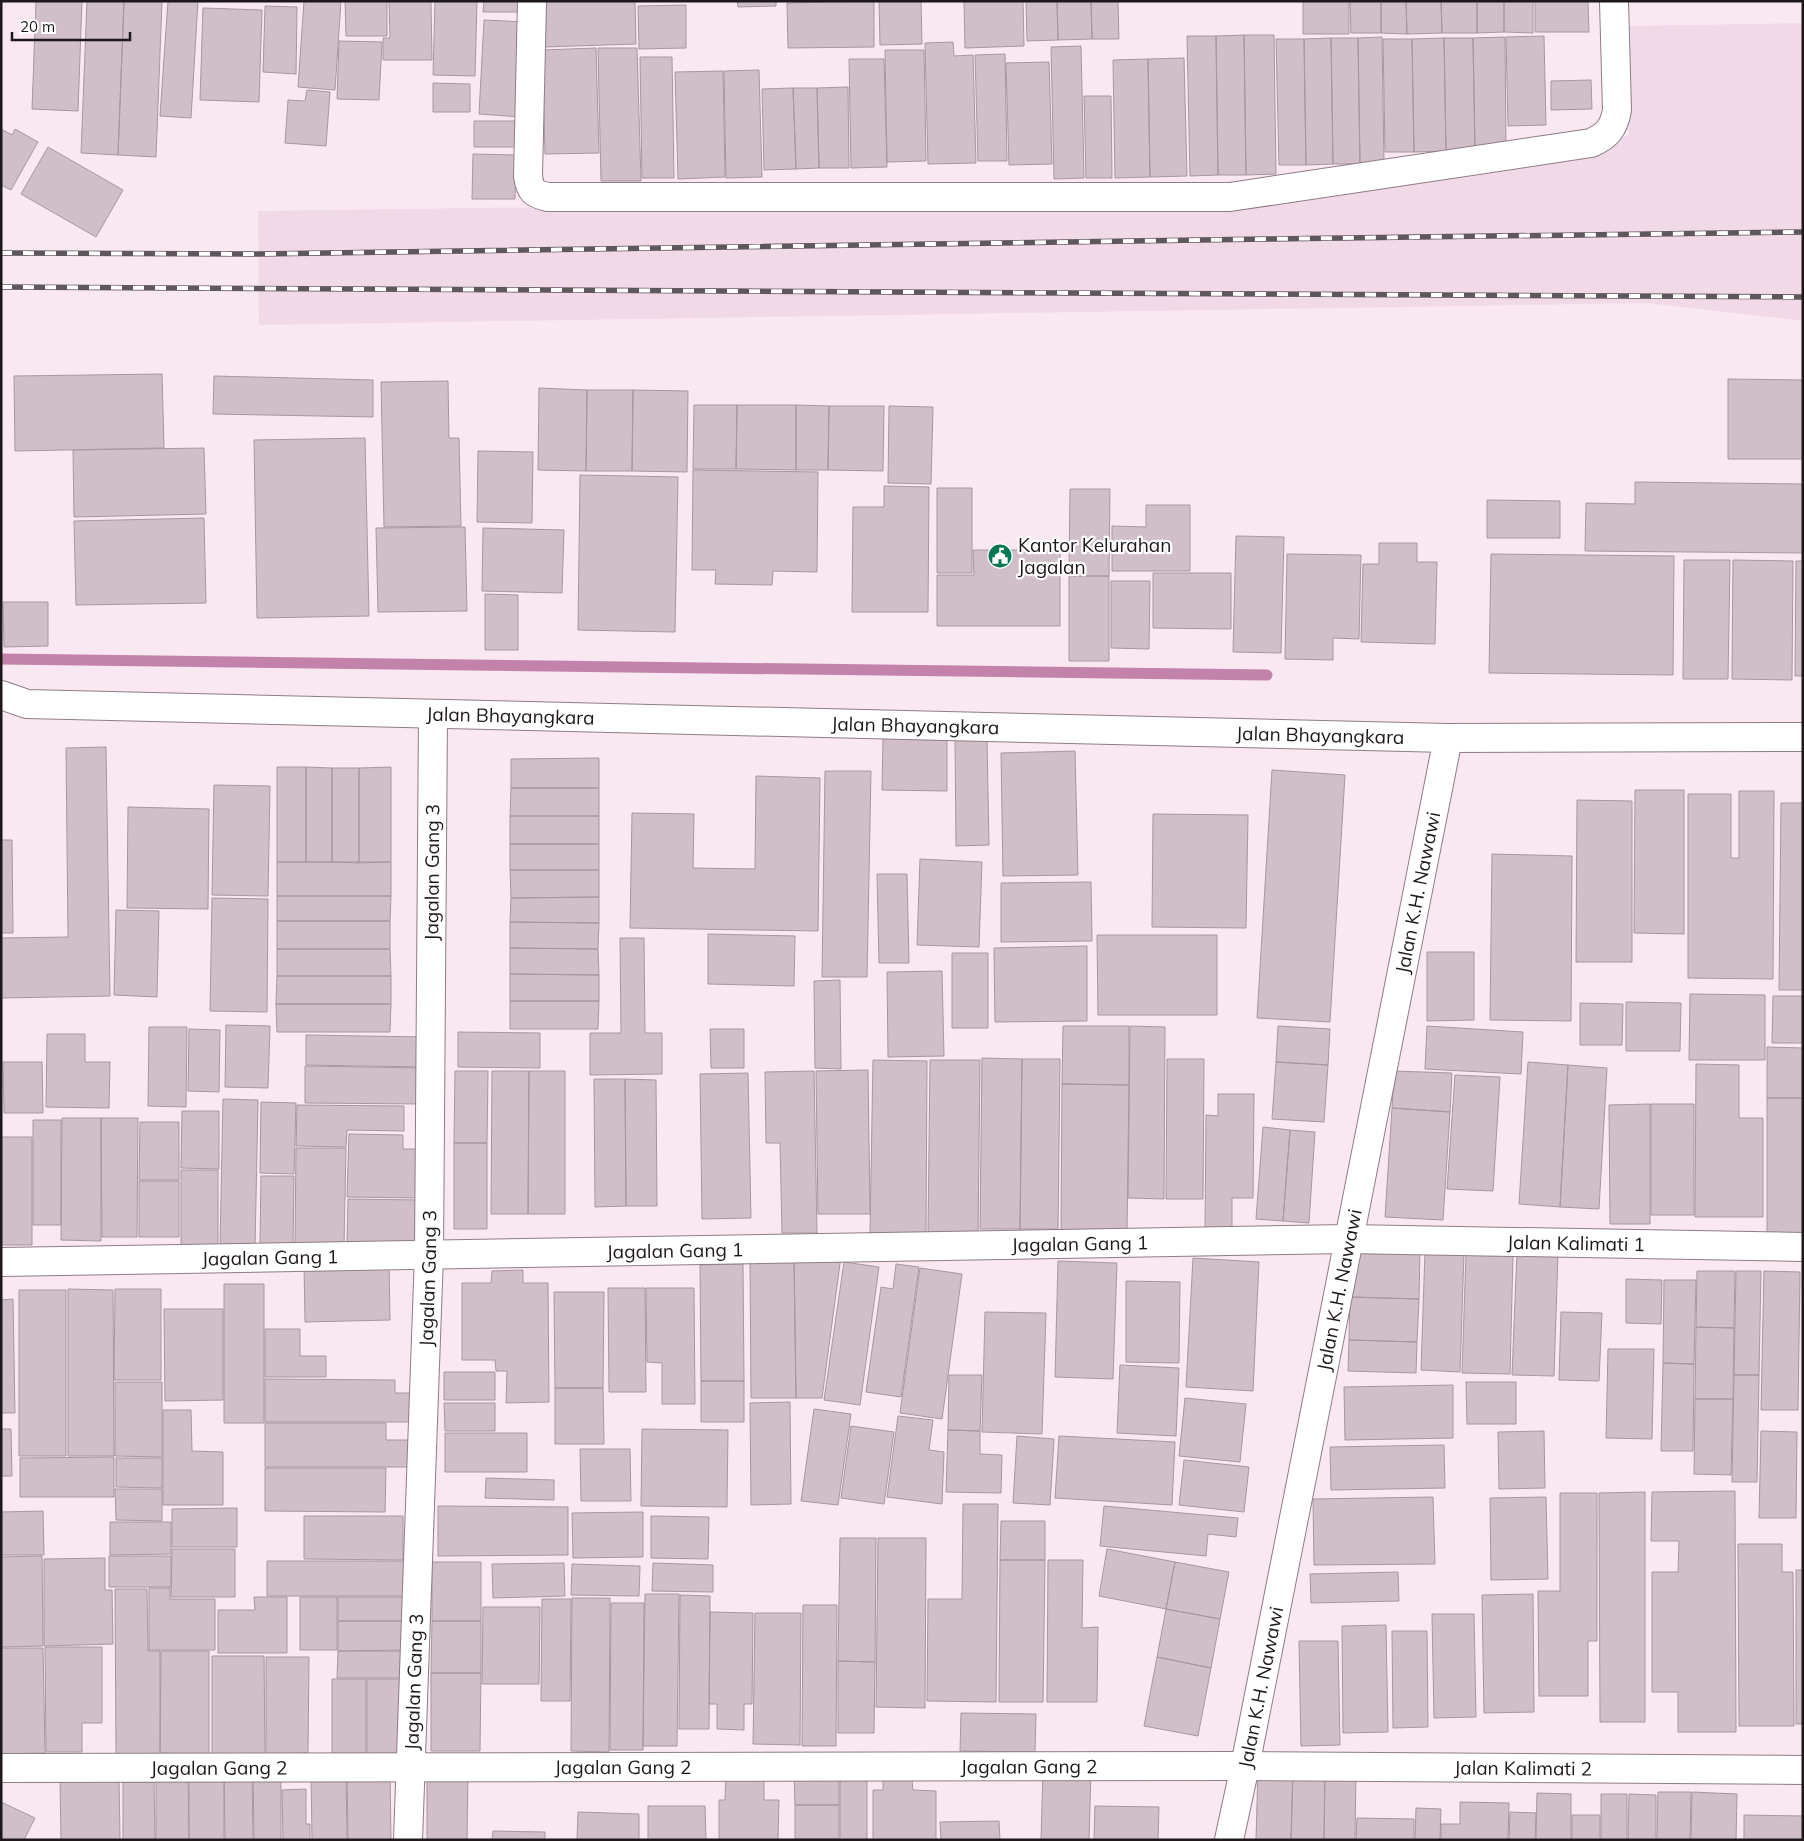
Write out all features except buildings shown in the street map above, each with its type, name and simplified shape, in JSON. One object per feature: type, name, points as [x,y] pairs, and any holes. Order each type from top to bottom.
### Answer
[{"type":"street","points":[[532,1],[528,176],[529,185],[533,191],[540,195],[548,197],[1230,197],[1591,143],[1601,139],[1609,133],[1616,122],[1614,1]]},
{"type":"street","name":"Jalan Bhayangkara","points":[[1,695],[27,704],[1448,738],[1803,737]]},
{"type":"street","name":"Jalan Bhayangkara","points":[[1,715],[27,704]]},
{"type":"street","name":"Jagalan Gang 3","points":[[408,1840],[429,1254],[434,714]]},
{"type":"street","name":"Jalan K.H. Nawawi","points":[[1229,1840],[1448,738]]},
{"type":"street","name":"Jagalan Gang 1","points":[[1,1262],[1348,1239]]},
{"type":"street","name":"Jalan Kalimati 1","points":[[1348,1239],[1803,1247]]},
{"type":"street","name":"Jagalan Gang 2","points":[[1,1768],[1245,1766]]},
{"type":"street","name":"Jalan Kalimati 2","points":[[1245,1766],[1803,1770]]},
{"type":"shaded area","points":[[1803,23],[1803,321],[1647,303],[259,325],[258,211],[851,203],[1223,206],[1591,150],[1629,135],[1628,26]]},
{"type":"waterway","points":[[1,659],[1267,675]]},
{"type":"railway","points":[[1,253],[259,254],[1803,232]]},
{"type":"railway","points":[[1,287],[1803,297]]},
{"type":"place","name":"Kantor Kelurahan Jagalan","points":[[1000,556]]}]
